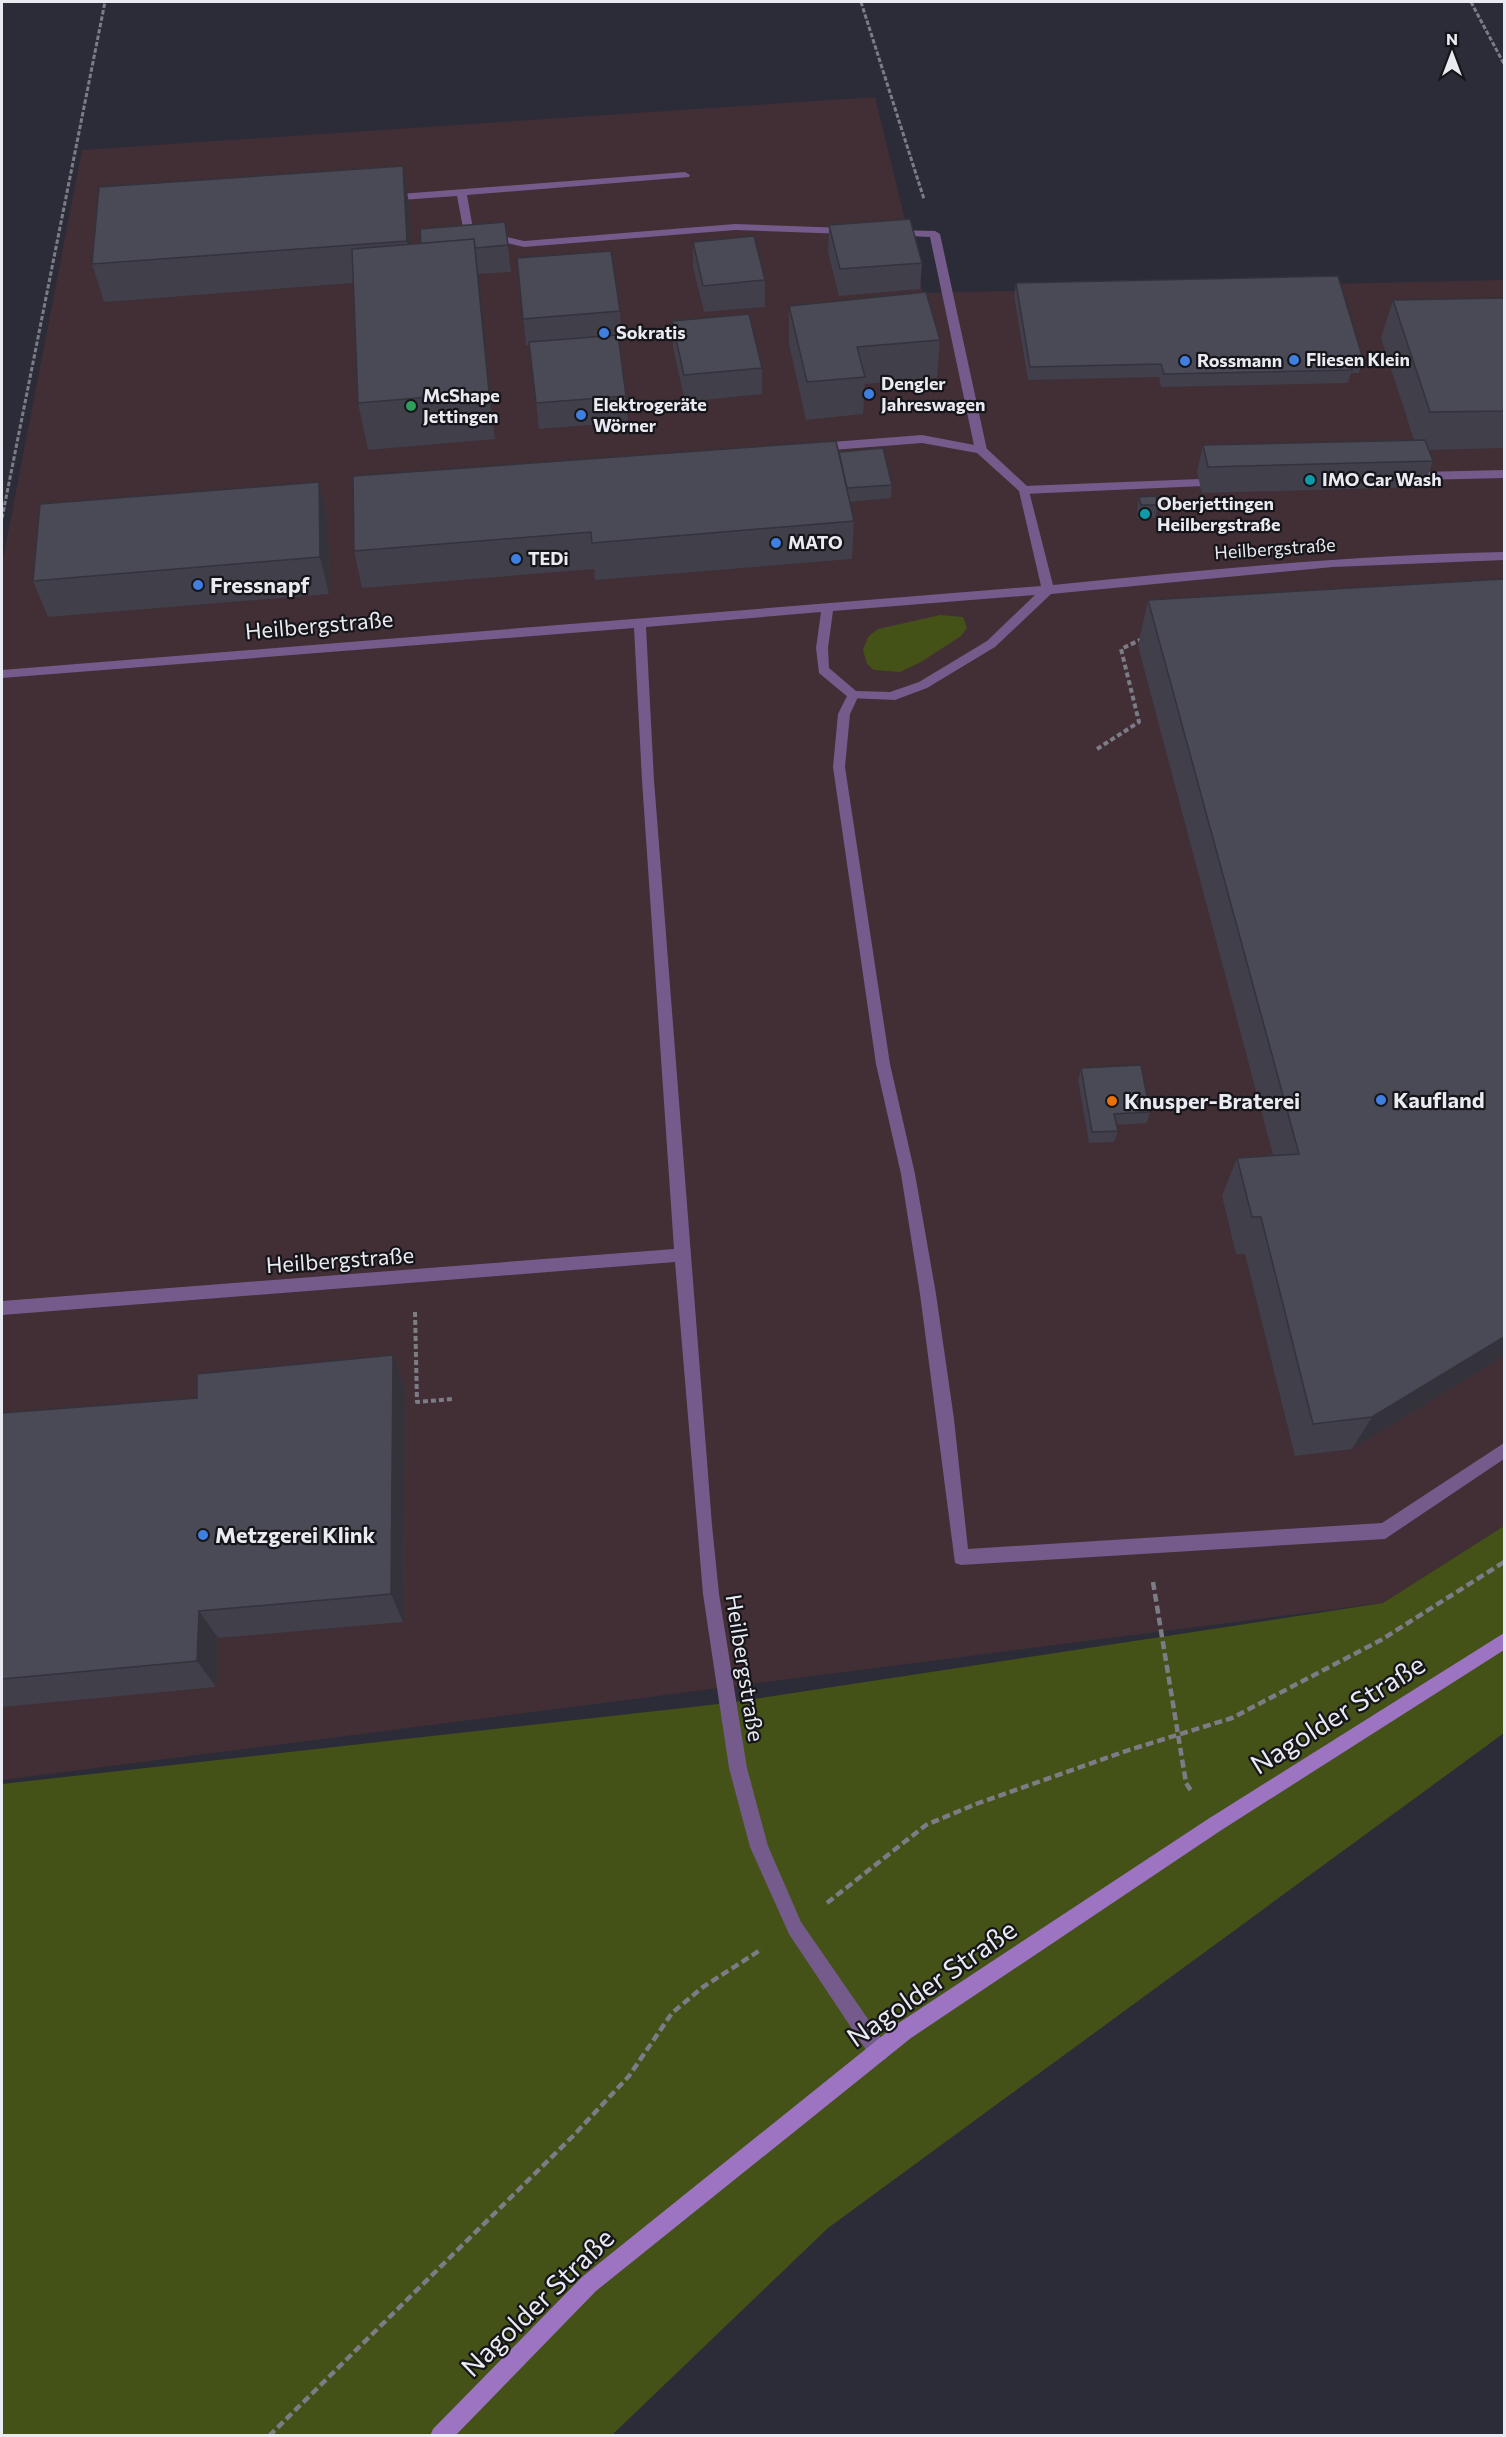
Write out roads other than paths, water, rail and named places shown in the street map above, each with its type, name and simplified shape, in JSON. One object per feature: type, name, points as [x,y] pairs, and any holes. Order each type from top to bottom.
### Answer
[{"type":"street","points":[[379,198],[685,175]]},
{"type":"street","points":[[461,192],[468,231],[524,244],[735,227],[853,231]]},
{"type":"street","points":[[888,232],[935,234],[981,450]]},
{"type":"street","points":[[804,448],[922,439],[981,450],[1024,490],[1048,590],[991,644],[922,685],[891,697],[853,695],[823,670],[822,648],[828,606]]},
{"type":"street","points":[[1420,476],[1504,474]]},
{"type":"street","points":[[1024,490],[1200,483]]},
{"type":"street","name":"Heilbergstraße","points":[[2,674],[1048,590],[1190,575],[1431,556],[1504,556]]},
{"type":"street","name":"Heilbergstraße","points":[[640,621],[649,792],[682,1255],[711,1594],[738,1768],[759,1847],[795,1928],[879,2052]]},
{"type":"street","points":[[853,695],[844,714],[838,767],[883,1064],[908,1174],[928,1294],[946,1419],[961,1557],[1284,1539],[1384,1531],[1504,1450]]},
{"type":"street","name":"Heilbergstraße","points":[[2,1308],[682,1255]]},
{"type":"street","name":"Nagolder Straße","points":[[440,2436],[589,2284],[904,2031],[1214,1825],[1504,1641]]},
{"type":"place","name":"Sokratis","points":[[604,333]]},
{"type":"place","name":"Fliesen Klein","points":[[1294,360]]},
{"type":"place","name":"Rossmann","points":[[1185,361]]},
{"type":"place","name":"Dengler Jahreswagen","points":[[869,394]]},
{"type":"place","name":"McShape Jettingen","points":[[411,406]]},
{"type":"place","name":"Elektrogeräte Wörner","points":[[581,415]]},
{"type":"place","name":"IMO Car Wash","points":[[1310,480]]},
{"type":"place","name":"Oberjettingen Heilbergstraße","points":[[1145,514]]},
{"type":"place","name":"MATO","points":[[776,543]]},
{"type":"place","name":"TEDi","points":[[516,559]]},
{"type":"place","name":"Fressnapf","points":[[198,585]]},
{"type":"place","name":"Kaufland","points":[[1381,1100]]},
{"type":"place","name":"Knusper-Braterei","points":[[1112,1101]]},
{"type":"place","name":"Metzgerei Klink","points":[[203,1535]]}]
